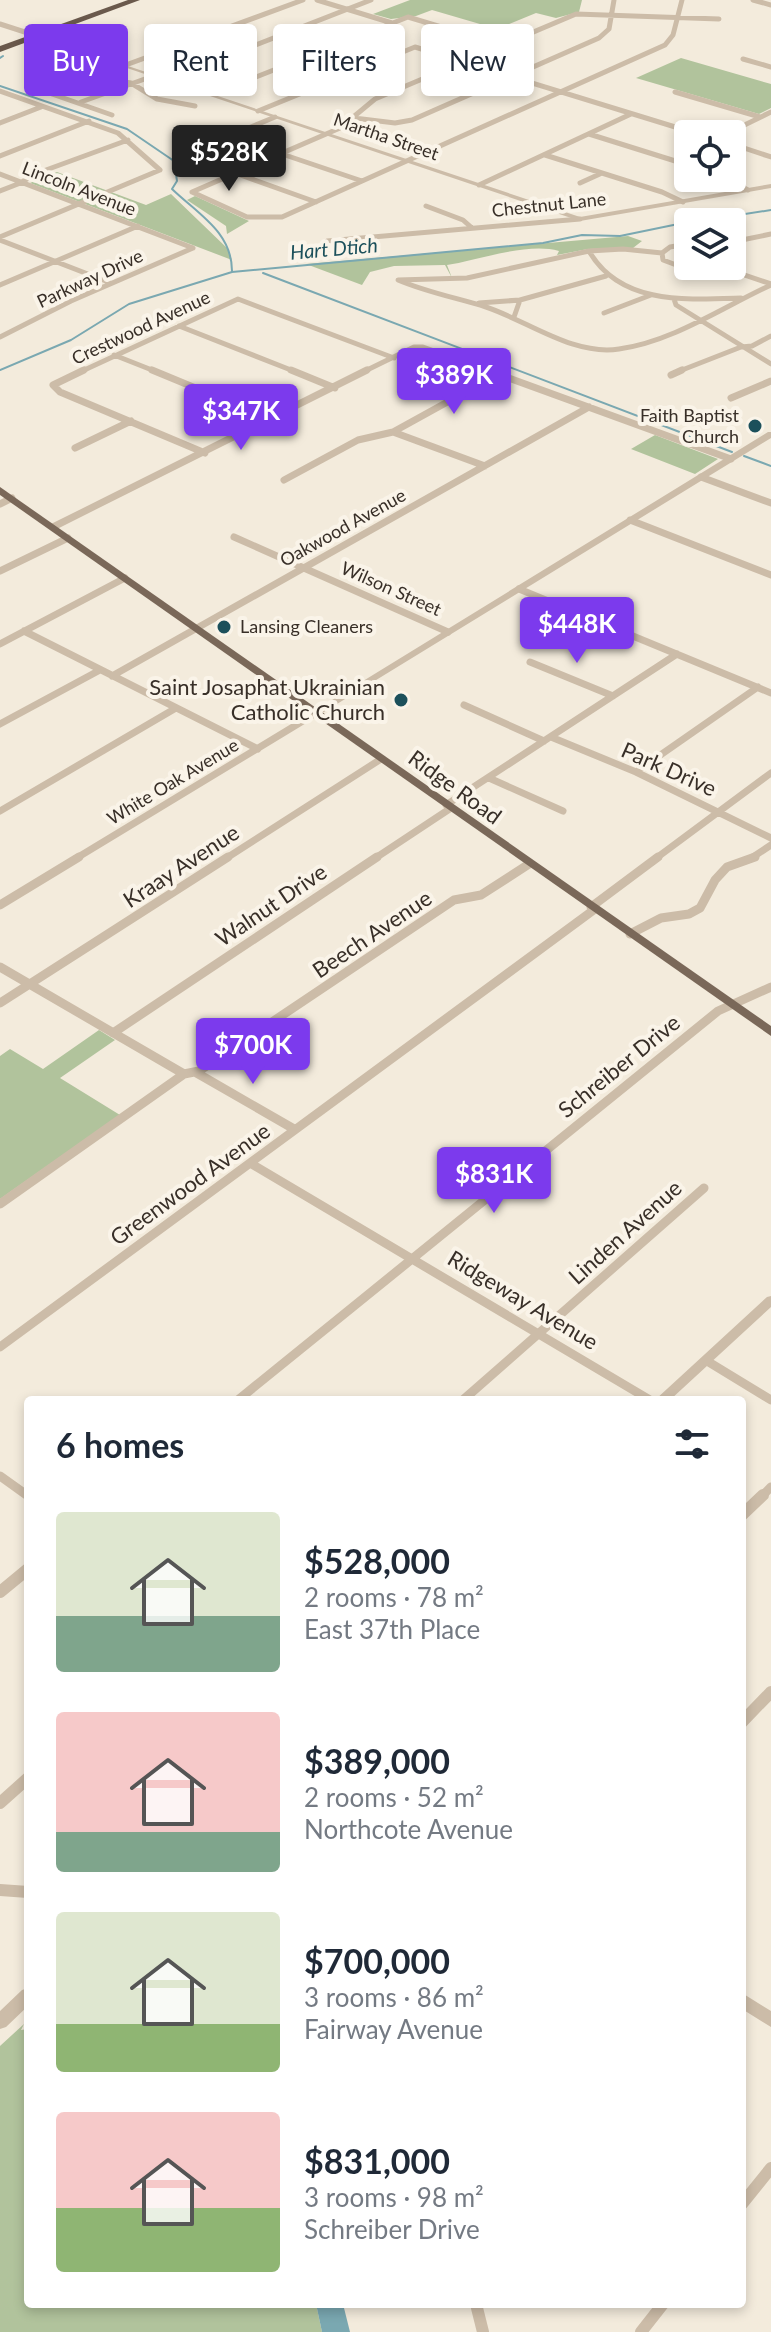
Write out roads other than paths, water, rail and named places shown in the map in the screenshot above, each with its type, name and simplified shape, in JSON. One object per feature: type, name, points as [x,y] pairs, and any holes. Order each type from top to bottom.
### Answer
[{"type":"highway","points":[[71,24],[136,0]]},
{"type":"highway","points":[[4,48],[24,40]]},
{"type":"main road","name":"Ridge Road","points":[[0,490],[771,1032]]},
{"type":"street","points":[[128,64],[303,0]]},
{"type":"street","points":[[317,0],[392,23],[408,17],[431,24]]},
{"type":"street","points":[[257,44],[371,0]]},
{"type":"street","points":[[534,66],[603,35],[609,29],[614,0]]},
{"type":"street","points":[[421,79],[375,99],[360,109],[354,118],[327,134],[192,192],[258,220],[275,220],[665,45],[673,38],[682,0]]},
{"type":"street","points":[[759,1],[771,5]]},
{"type":"street","points":[[534,31],[570,16],[719,19]]},
{"type":"street","name":"Martha Street","points":[[0,24],[24,32]]},
{"type":"street","points":[[743,59],[771,67]]},
{"type":"street","points":[[81,102],[144,78]]},
{"type":"street","points":[[128,82],[157,99],[195,106]]},
{"type":"street","points":[[534,83],[674,127]]},
{"type":"street","points":[[0,91],[89,121],[128,140],[160,170],[0,238]]},
{"type":"street","points":[[675,92],[771,124]]},
{"type":"street","points":[[59,96],[112,115]]},
{"type":"street","name":"Martha Street","points":[[213,96],[580,219]]},
{"type":"street","points":[[258,111],[295,96]]},
{"type":"street","points":[[354,118],[404,122],[464,96]]},
{"type":"street","points":[[0,123],[41,107]]},
{"type":"street","points":[[746,124],[771,112]]},
{"type":"street","points":[[479,185],[632,114]]},
{"type":"street","points":[[183,155],[275,117]]},
{"type":"street","points":[[0,156],[89,121]]},
{"type":"street","points":[[589,134],[674,161]]},
{"type":"street","points":[[0,191],[33,181],[44,173],[128,140]]},
{"type":"street","points":[[746,149],[771,157]]},
{"type":"street","points":[[282,154],[362,181]]},
{"type":"street","points":[[545,155],[662,192],[683,202]]},
{"type":"street","points":[[235,173],[316,202]]},
{"type":"street","points":[[580,183],[602,173]]},
{"type":"street","name":"Lincoln Avenue","points":[[0,174],[193,248]]},
{"type":"street","name":"Chestnut Lane","points":[[327,241],[382,233],[580,219],[771,186]]},
{"type":"street","points":[[426,206],[463,220],[472,228]]},
{"type":"street","points":[[552,221],[556,211]]},
{"type":"street","points":[[0,285],[138,226]]},
{"type":"street","points":[[746,239],[771,234]]},
{"type":"street","points":[[0,238],[111,283]]},
{"type":"street","points":[[674,246],[662,253],[623,249],[589,251],[444,281],[398,280],[402,284],[514,317],[537,329],[603,350],[627,348],[702,320],[771,285]]},
{"type":"street","name":"Parkway Drive","points":[[0,337],[111,283],[193,248]]},
{"type":"street","points":[[589,251],[593,262],[606,276],[651,295],[674,299],[741,298]]},
{"type":"street","points":[[662,253],[666,263],[674,266]]},
{"type":"street","points":[[474,304],[520,300],[606,276]]},
{"type":"street","points":[[746,276],[771,285]]},
{"type":"street","points":[[436,292],[444,281]]},
{"type":"street","points":[[604,313],[651,295]]},
{"type":"street","name":"Crestwood Avenue","points":[[131,421],[53,387],[114,355],[238,299],[394,358]]},
{"type":"street","points":[[674,299],[676,305],[771,364]]},
{"type":"street","points":[[514,317],[520,300]]},
{"type":"street","points":[[179,326],[335,388]]},
{"type":"street","points":[[671,375],[741,347],[752,346],[771,336]]},
{"type":"street","points":[[53,527],[394,358],[423,347],[731,459]]},
{"type":"street","points":[[114,355],[273,420]]},
{"type":"street","points":[[284,480],[358,440],[393,432],[500,373]]},
{"type":"street","points":[[731,398],[771,381]]},
{"type":"street","name":"Oakwood Avenue","points":[[112,676],[589,407]]},
{"type":"street","points":[[75,448],[131,421],[205,453]]},
{"type":"street","points":[[393,432],[485,466]]},
{"type":"street","name":"White Oak Avenue","points":[[0,905],[771,434]]},
{"type":"street","points":[[701,477],[771,503]]},
{"type":"street","points":[[0,504],[12,498]]},
{"type":"street","points":[[633,519],[771,572]]},
{"type":"street","name":"Wilson Street","points":[[234,537],[448,632]]},
{"type":"street","points":[[0,571],[68,538]]},
{"type":"street","points":[[0,644],[125,578]]},
{"type":"street","points":[[519,589],[771,693]]},
{"type":"street","points":[[24,631],[258,749]]},
{"type":"street","name":"Walnut Drive","points":[[113,1033],[677,654]]},
{"type":"street","points":[[530,662],[613,696]]},
{"type":"street","points":[[0,724],[100,670]]},
{"type":"street","points":[[636,772],[758,687]]},
{"type":"street","name":"Park Drive","points":[[464,705],[636,772],[771,838]]},
{"type":"street","points":[[0,811],[176,708]]},
{"type":"street","name":"Kraay Avenue","points":[[0,1003],[381,759]]},
{"type":"street","name":"Greenwood Avenue","points":[[0,1347],[771,773]]},
{"type":"street","points":[[489,778],[563,811]]},
{"type":"street","points":[[630,934],[661,918],[689,914],[700,908],[715,880],[727,867],[756,857],[771,845]]},
{"type":"street","name":"Beech Avenue","points":[[0,1204],[184,1074],[195,1072],[454,900],[481,895],[529,864]]},
{"type":"street","points":[[0,967],[184,1074]]},
{"type":"street","name":"Schreiber Drive","points":[[243,1396],[731,1004],[771,987]]},
{"type":"street","points":[[195,1072],[294,1129]]},
{"type":"street","name":"Ridgeway Avenue","points":[[250,1163],[643,1396]]},
{"type":"street","name":"Linden Avenue","points":[[472,1396],[704,1188]]},
{"type":"street","points":[[667,1396],[771,1300]]},
{"type":"street","points":[[707,1361],[771,1400]]},
{"type":"street","points":[[0,1476],[24,1493]]},
{"type":"street","points":[[746,1511],[771,1487]]},
{"type":"street","points":[[0,1592],[24,1572]]},
{"type":"street","points":[[746,1718],[771,1692]]},
{"type":"street","points":[[0,1803],[24,1782]]},
{"type":"street","points":[[0,1890],[24,1892]]},
{"type":"street","points":[[0,2022],[24,1999]]},
{"type":"street","points":[[746,2003],[771,2020]]},
{"type":"street","points":[[746,2199],[771,2168]]},
{"type":"street","points":[[477,2308],[483,2332]]},
{"type":"street","points":[[641,2332],[660,2308]]},
{"type":"water","points":[[317,2308],[344,2308],[350,2332],[322,2332]]},
{"type":"waterway","points":[[0,86],[127,129],[174,161],[177,181],[172,189],[220,235],[226,245],[232,271]]},
{"type":"waterway","name":"Hart Dtich","points":[[746,214],[771,210]]},
{"type":"waterway","name":"Hart Dtich","points":[[0,370],[71,340],[129,304],[232,272],[543,243],[582,235],[620,236],[674,225]]},
{"type":"waterway","points":[[263,273],[732,452]]},
{"type":"waterway","points":[[744,456],[771,466]]},
{"type":"place","name":"Faith Baptist Church","points":[[755,426]]},
{"type":"place","name":"Lansing Cleaners","points":[[224,627]]},
{"type":"place","name":"Saint Josaphat Ukrainian Catholic Church","points":[[401,700]]}]
